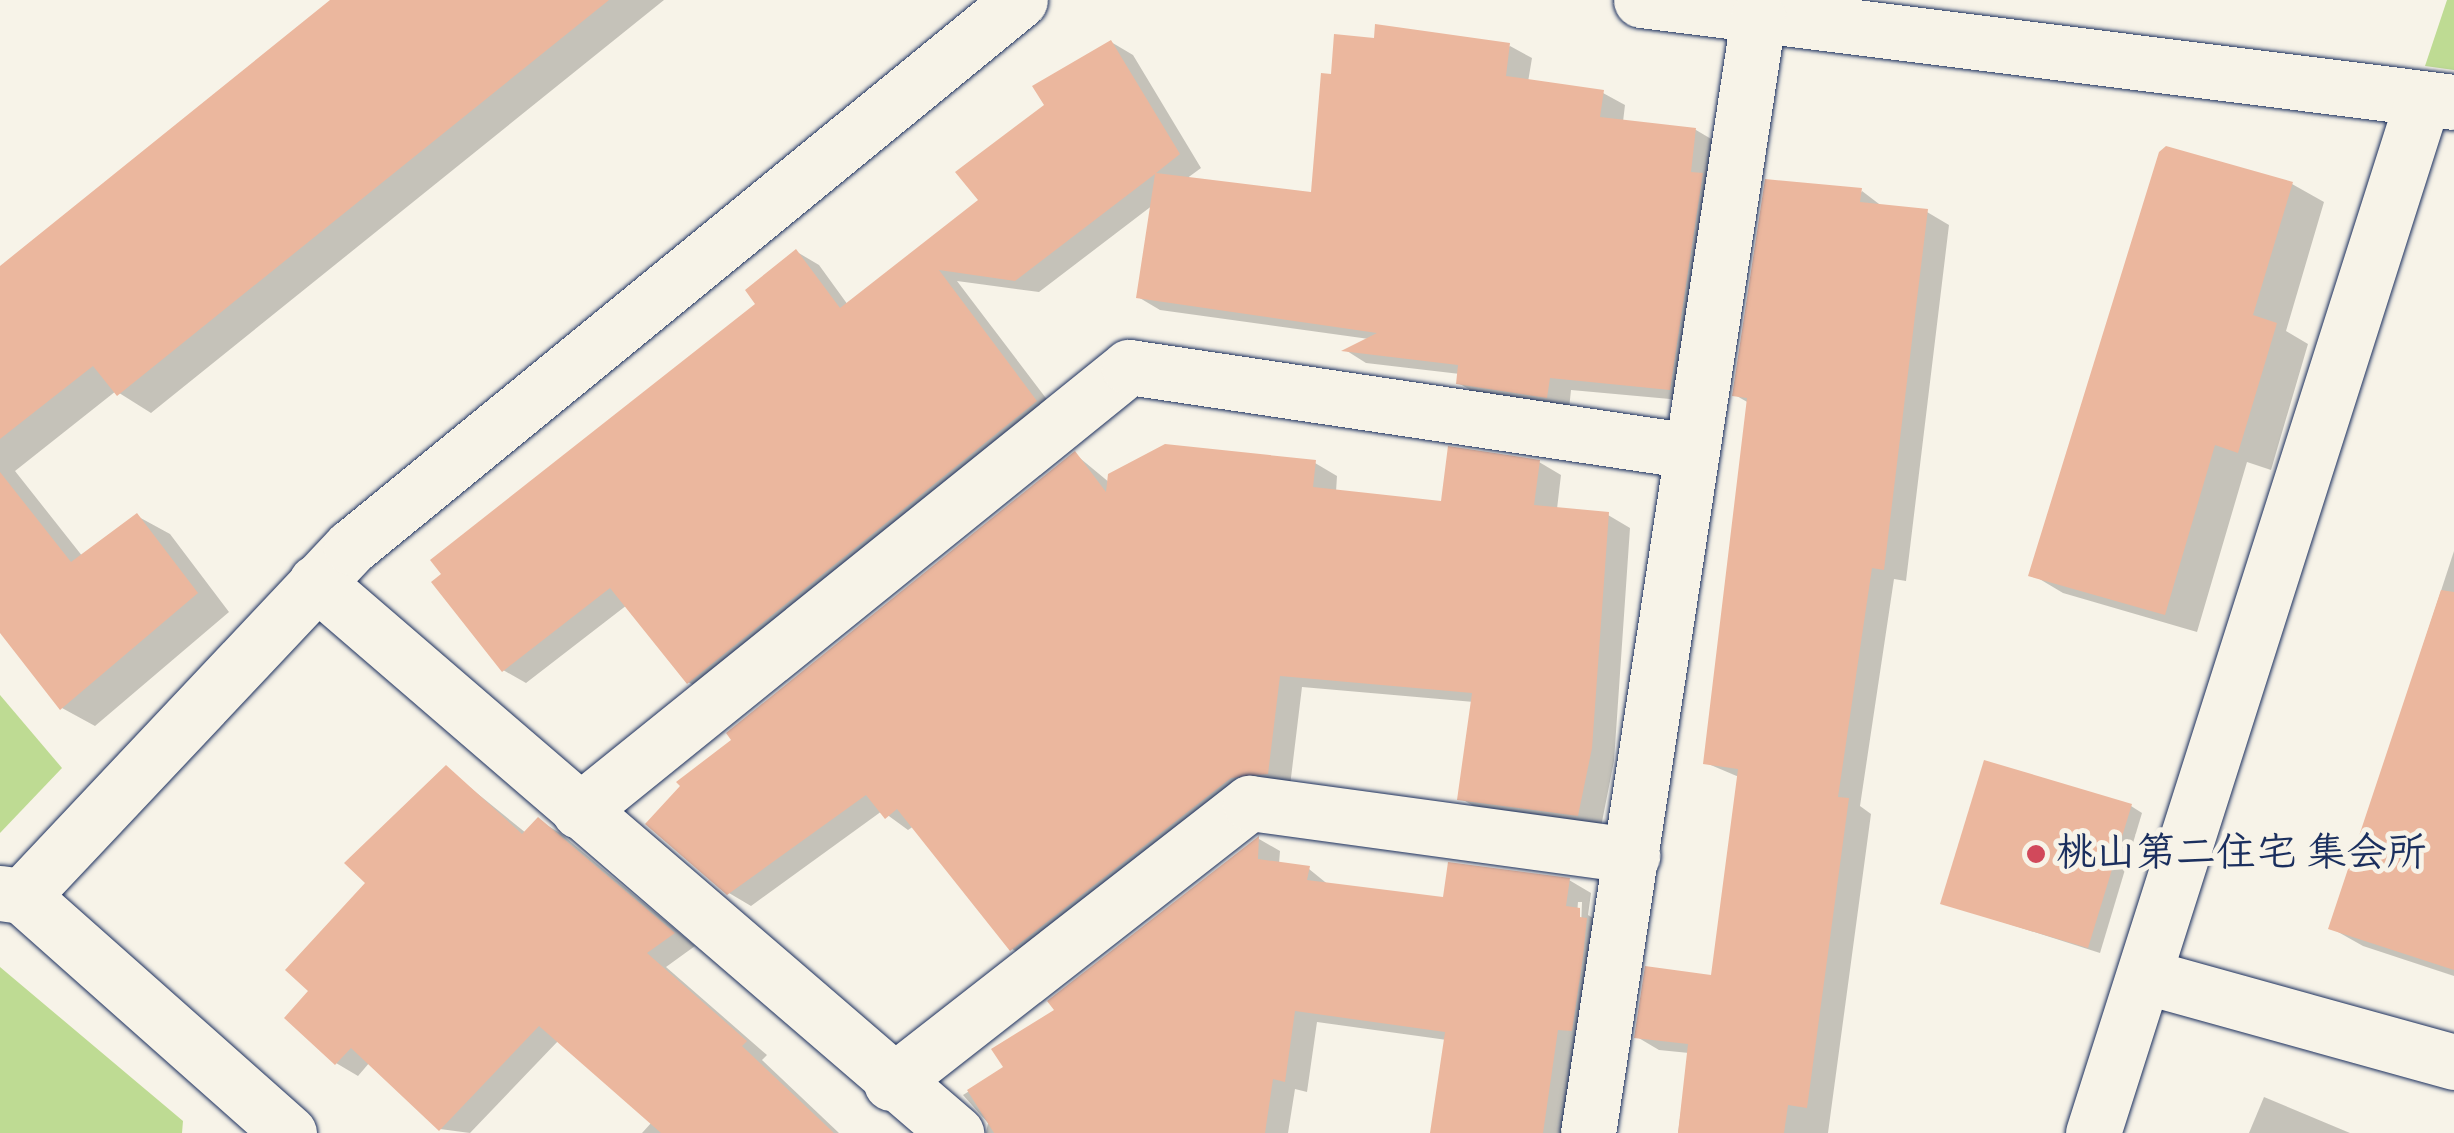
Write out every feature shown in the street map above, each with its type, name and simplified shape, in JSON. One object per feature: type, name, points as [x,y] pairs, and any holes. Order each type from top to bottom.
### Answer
[{"type":"street","points":[[284,1131],[11,894],[316,582],[1020,0]]},
{"type":"street","points":[[1641,0],[1758,18],[2438,101],[2093,1133]]},
{"type":"street","points":[[1588,1133],[1758,18]]},
{"type":"street","points":[[580,811],[1129,368],[1692,451]]},
{"type":"street","points":[[316,582],[891,1083],[956,1133]]},
{"type":"street","points":[[891,1083],[1250,803],[1632,855]]},
{"type":"street","points":[[2144,976],[2454,1062]]},
{"type":"green space","points":[[2447,0],[2454,0],[2454,70],[2425,66]]},
{"type":"green space","points":[[0,695],[62,768],[0,833]]},
{"type":"green space","points":[[0,967],[183,1121],[182,1133],[0,1133]]},
{"type":"building","points":[[330,0],[609,0],[117,396],[93,366],[0,439],[0,266]]},
{"type":"building","points":[[1375,24],[1510,43],[1506,76],[1604,90],[1600,117],[1696,128],[1691,172],[1703,173],[1670,390],[1550,378],[1547,398],[1456,384],[1458,365],[1341,351],[1377,333],[1136,298],[1155,174],[1015,281],[939,270],[1037,401],[687,684],[610,588],[502,672],[431,582],[441,574],[430,560],[755,304],[745,290],[796,249],[840,308],[978,200],[955,172],[1044,105],[1032,86],[1111,40],[1180,154],[1156,173],[1311,192],[1321,73],[1331,74],[1334,34],[1374,38]]},
{"type":"building","points":[[2166,146],[2293,182],[2253,315],[2277,323],[2238,453],[2215,445],[2165,615],[2028,576],[2159,152]]},
{"type":"building","points":[[1765,179],[1862,188],[1860,202],[1928,209],[1884,570],[1872,568],[1838,797],[1849,798],[1807,1108],[1788,1105],[1784,1133],[1678,1133],[1688,1044],[1634,1038],[1645,966],[1711,975],[1738,769],[1703,764],[1747,398],[1732,396]]},
{"type":"building","points":[[1165,444],[1316,460],[1313,487],[1441,501],[1448,446],[1540,460],[1534,505],[1609,512],[1592,748],[1578,816],[1457,800],[1472,693],[1280,676],[1268,774],[1231,778],[1010,951],[897,809],[885,819],[866,795],[727,895],[645,824],[680,786],[676,782],[731,740],[726,733],[1075,451],[1106,492],[1108,474]]},
{"type":"building","points":[[0,472],[71,562],[137,513],[198,593],[60,710],[0,633]]},
{"type":"building","points":[[2441,590],[2454,592],[2454,970],[2328,929]]},
{"type":"building","name":"桃山第二住宅 集会所","points":[[1984,760],[2132,804],[2088,948],[1940,904]]},
{"type":"building","points":[[446,765],[522,834],[538,817],[675,933],[647,953],[747,1041],[742,1046],[834,1133],[661,1133],[539,1026],[439,1131],[351,1048],[335,1065],[284,1018],[308,991],[285,970],[365,883],[344,863]]},
{"type":"building","points":[[1259,836],[1258,859],[1310,866],[1307,880],[1443,897],[1448,862],[1570,878],[1566,906],[1580,908],[1580,917],[1587,918],[1583,957],[1572,1031],[1558,1030],[1543,1133],[1430,1133],[1445,1032],[1295,1011],[1285,1082],[1273,1079],[1265,1133],[994,1133],[967,1090],[1003,1067],[991,1049],[1054,1010],[1047,1001]]},
{"type":"place","name":"桃山第二住宅 集会所","points":[[2036,854]]}]
